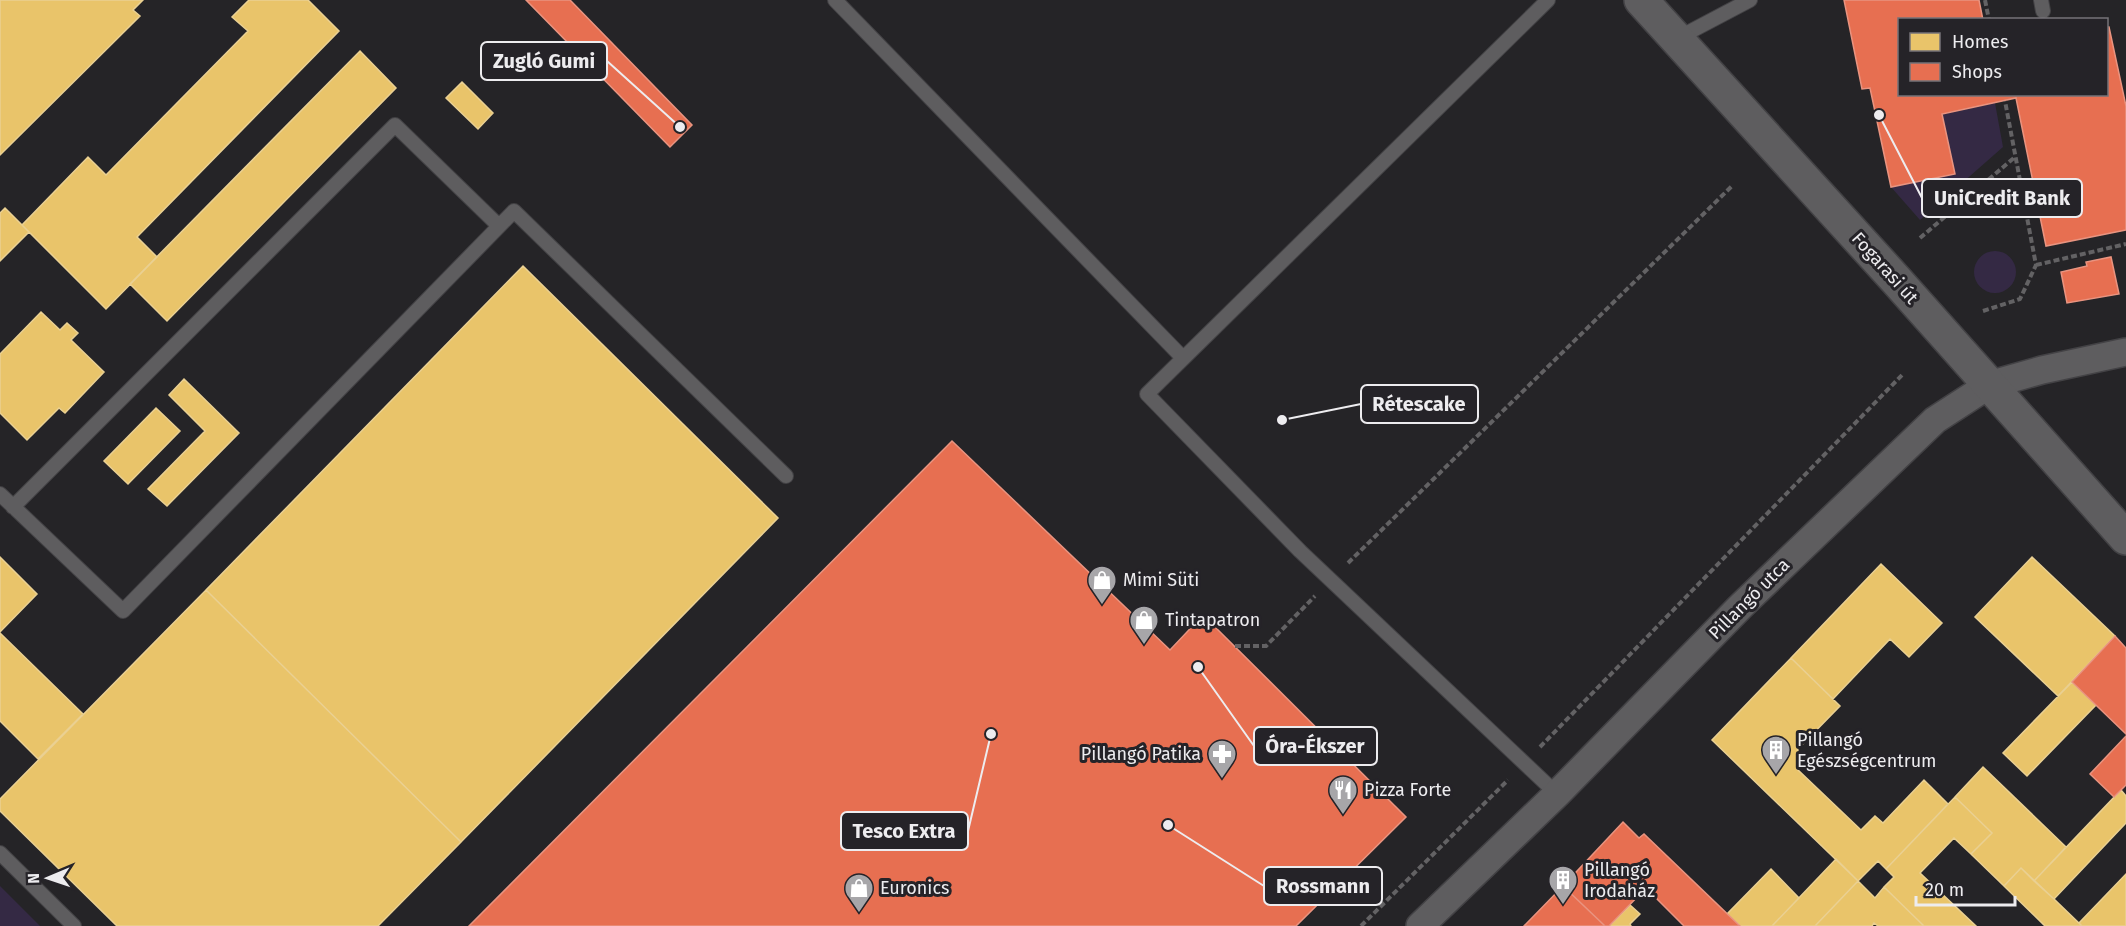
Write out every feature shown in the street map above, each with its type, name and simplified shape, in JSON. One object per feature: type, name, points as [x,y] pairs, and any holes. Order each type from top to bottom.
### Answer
[{"type":"main road","name":"Fogarasi út","points":[[1641,0],[1897,281],[2126,538]]},
{"type":"street","name":"Pillangó utca","points":[[1420,926],[1557,794],[1740,607],[1935,420],[1989,385],[2042,370],[2126,352]]},
{"type":"lane","points":[[835,0],[1182,357]]},
{"type":"lane","points":[[1548,0],[1182,357],[1147,394],[1331,580],[1557,794]]},
{"type":"lane","points":[[1676,39],[1750,0]]},
{"type":"lane","points":[[13,507],[395,125],[499,226]]},
{"type":"lane","points":[[0,494],[123,611],[514,211],[786,477]]},
{"type":"lane","points":[[0,853],[74,926]]},
{"type":"path","points":[[1985,0],[1989,18]]},
{"type":"path","points":[[1983,311],[2020,299],[2036,265],[2005,101]]},
{"type":"path","points":[[1920,238],[2016,157]]},
{"type":"path","points":[[1235,646],[1266,646],[1733,185]]},
{"type":"path","points":[[2036,265],[2126,244]]},
{"type":"path","points":[[1361,926],[1525,763],[1902,375]]},
{"type":"shaded area","points":[[1995,103],[2003,147],[1920,220],[1891,187],[1955,174],[1942,114]]},
{"type":"shaded area","points":[[1995,251],[2010,257],[2016,272],[2010,287],[1995,293],[1980,287],[1974,272],[1980,257]]},
{"type":"shaded area","points":[[0,886],[40,926],[0,926]]},
{"type":"building: Homes","points":[[0,0],[143,0],[133,10],[140,16],[0,155]]},
{"type":"building: Homes","points":[[249,0],[308,0],[339,31],[137,237],[157,257],[106,309],[22,225],[88,157],[106,175],[248,31],[232,17]]},
{"type":"building: Homes","points":[[360,51],[396,88],[167,321],[130,284]]},
{"type":"building: Homes","points":[[462,82],[493,113],[478,129],[446,98]]},
{"type":"building: Homes","points":[[5,208],[29,232],[0,261],[0,213]]},
{"type":"building: Homes","points":[[523,266],[778,518],[461,842],[206,590]]},
{"type":"building: Homes","points":[[41,312],[60,330],[67,323],[78,333],[71,340],[104,372],[65,413],[59,408],[27,440],[0,413],[0,354]]},
{"type":"building: Homes","points":[[184,379],[239,433],[167,506],[148,489],[205,431],[169,395]]},
{"type":"building: Homes","points":[[156,408],[180,431],[128,484],[104,461]]},
{"type":"building: Homes","points":[[0,557],[37,594],[0,632]]},
{"type":"building: Homes","points":[[2032,557],[2115,636],[2058,696],[1975,617]]},
{"type":"building: Homes","points":[[1881,564],[1942,623],[1909,657],[1890,639],[1833,699],[1791,658]]},
{"type":"building: Homes","points":[[206,590],[461,842],[378,926],[117,926],[0,811],[0,799]]},
{"type":"building: Homes","points":[[0,633],[83,714],[38,759],[0,721]]},
{"type":"building: Homes","name":"Pillangó Egészségcentrum","points":[[1791,658],[1840,706],[1797,750],[1807,759],[1797,769],[1861,830],[1875,816],[1883,823],[1924,780],[1948,804],[1886,869],[1878,861],[1858,881],[1712,740]]},
{"type":"building: Homes","points":[[2072,682],[2096,705],[2027,776],[2003,753]]},
{"type":"building: Homes","points":[[1983,767],[2066,847],[2034,881],[2021,868],[2004,886],[1971,854],[1992,833],[1955,797]]},
{"type":"building: Homes","points":[[2121,790],[2126,796],[2126,823],[2054,899],[2034,881]]},
{"type":"building: Homes","points":[[1955,797],[1992,833],[1971,854],[1954,838],[1920,873],[1976,926],[1924,926],[1884,887],[1894,877],[1886,869]]},
{"type":"building: Homes","points":[[1836,859],[1858,881],[1815,926],[1772,926]]},
{"type":"building: Homes","points":[[2021,868],[2082,926],[2045,926],[2004,886]]},
{"type":"building: Homes","points":[[1771,869],[1799,898],[1772,926],[1740,926],[1727,914]]},
{"type":"building: Homes","points":[[2126,874],[2126,926],[2082,926],[2079,923]]},
{"type":"building: Homes","points":[[1858,881],[1875,898],[1884,887],[1924,926],[1878,926],[1874,923],[1872,926],[1815,926]]},
{"type":"building: Homes","points":[[1630,905],[1640,914],[1630,924],[1631,926],[1609,926]]},
{"type":"building: Shops","points":[[526,0],[570,0],[692,125],[670,147]]},
{"type":"building: Shops","points":[[1844,0],[1979,0],[1983,18],[1898,18],[1898,96],[2108,96],[2109,27],[2126,106],[2126,230],[2046,246],[2016,98],[1942,114],[1955,174],[1891,187],[1870,88],[1862,89]]},
{"type":"building: Shops","points":[[2111,257],[2119,294],[2067,303],[2061,272],[2087,266],[2086,262]]},
{"type":"building: Shops","points":[[952,441],[1170,650],[1203,615],[1406,817],[1296,926],[469,926]]},
{"type":"building: Shops","points":[[2115,636],[2126,648],[2126,734],[2072,682]]},
{"type":"building: Shops","points":[[2126,736],[2126,785],[2114,797],[2090,774]]},
{"type":"building: Shops","points":[[1623,822],[1639,838],[1644,834],[1740,926],[1684,926],[1646,888],[1609,926],[1605,926],[1563,886]]},
{"type":"building: Shops","name":"Pillangó Irodaház","points":[[1563,886],[1605,926],[1524,926]]},
{"type":"place","name":"UniCredit Bank","points":[[1879,115]]},
{"type":"place","name":"Zugló Gumi","points":[[680,127]]},
{"type":"place","name":"Rétescake","points":[[1282,420]]},
{"type":"place","name":"Mimi Süti","points":[[1102,606]]},
{"type":"place","name":"Tintapatron","points":[[1144,646]]},
{"type":"place","name":"Óra-Ékszer","points":[[1198,667]]},
{"type":"place","name":"Tesco Extra","points":[[991,734]]},
{"type":"place","name":"Pillangó Egészségcentrum","points":[[1776,776]]},
{"type":"place","name":"Pillangó Patika","points":[[1222,780]]},
{"type":"place","name":"Pizza Forte","points":[[1343,816]]},
{"type":"place","name":"Rossmann","points":[[1168,825]]},
{"type":"place","name":"Pillangó Irodaház","points":[[1563,906]]},
{"type":"place","name":"Euronics","points":[[859,914]]}]
